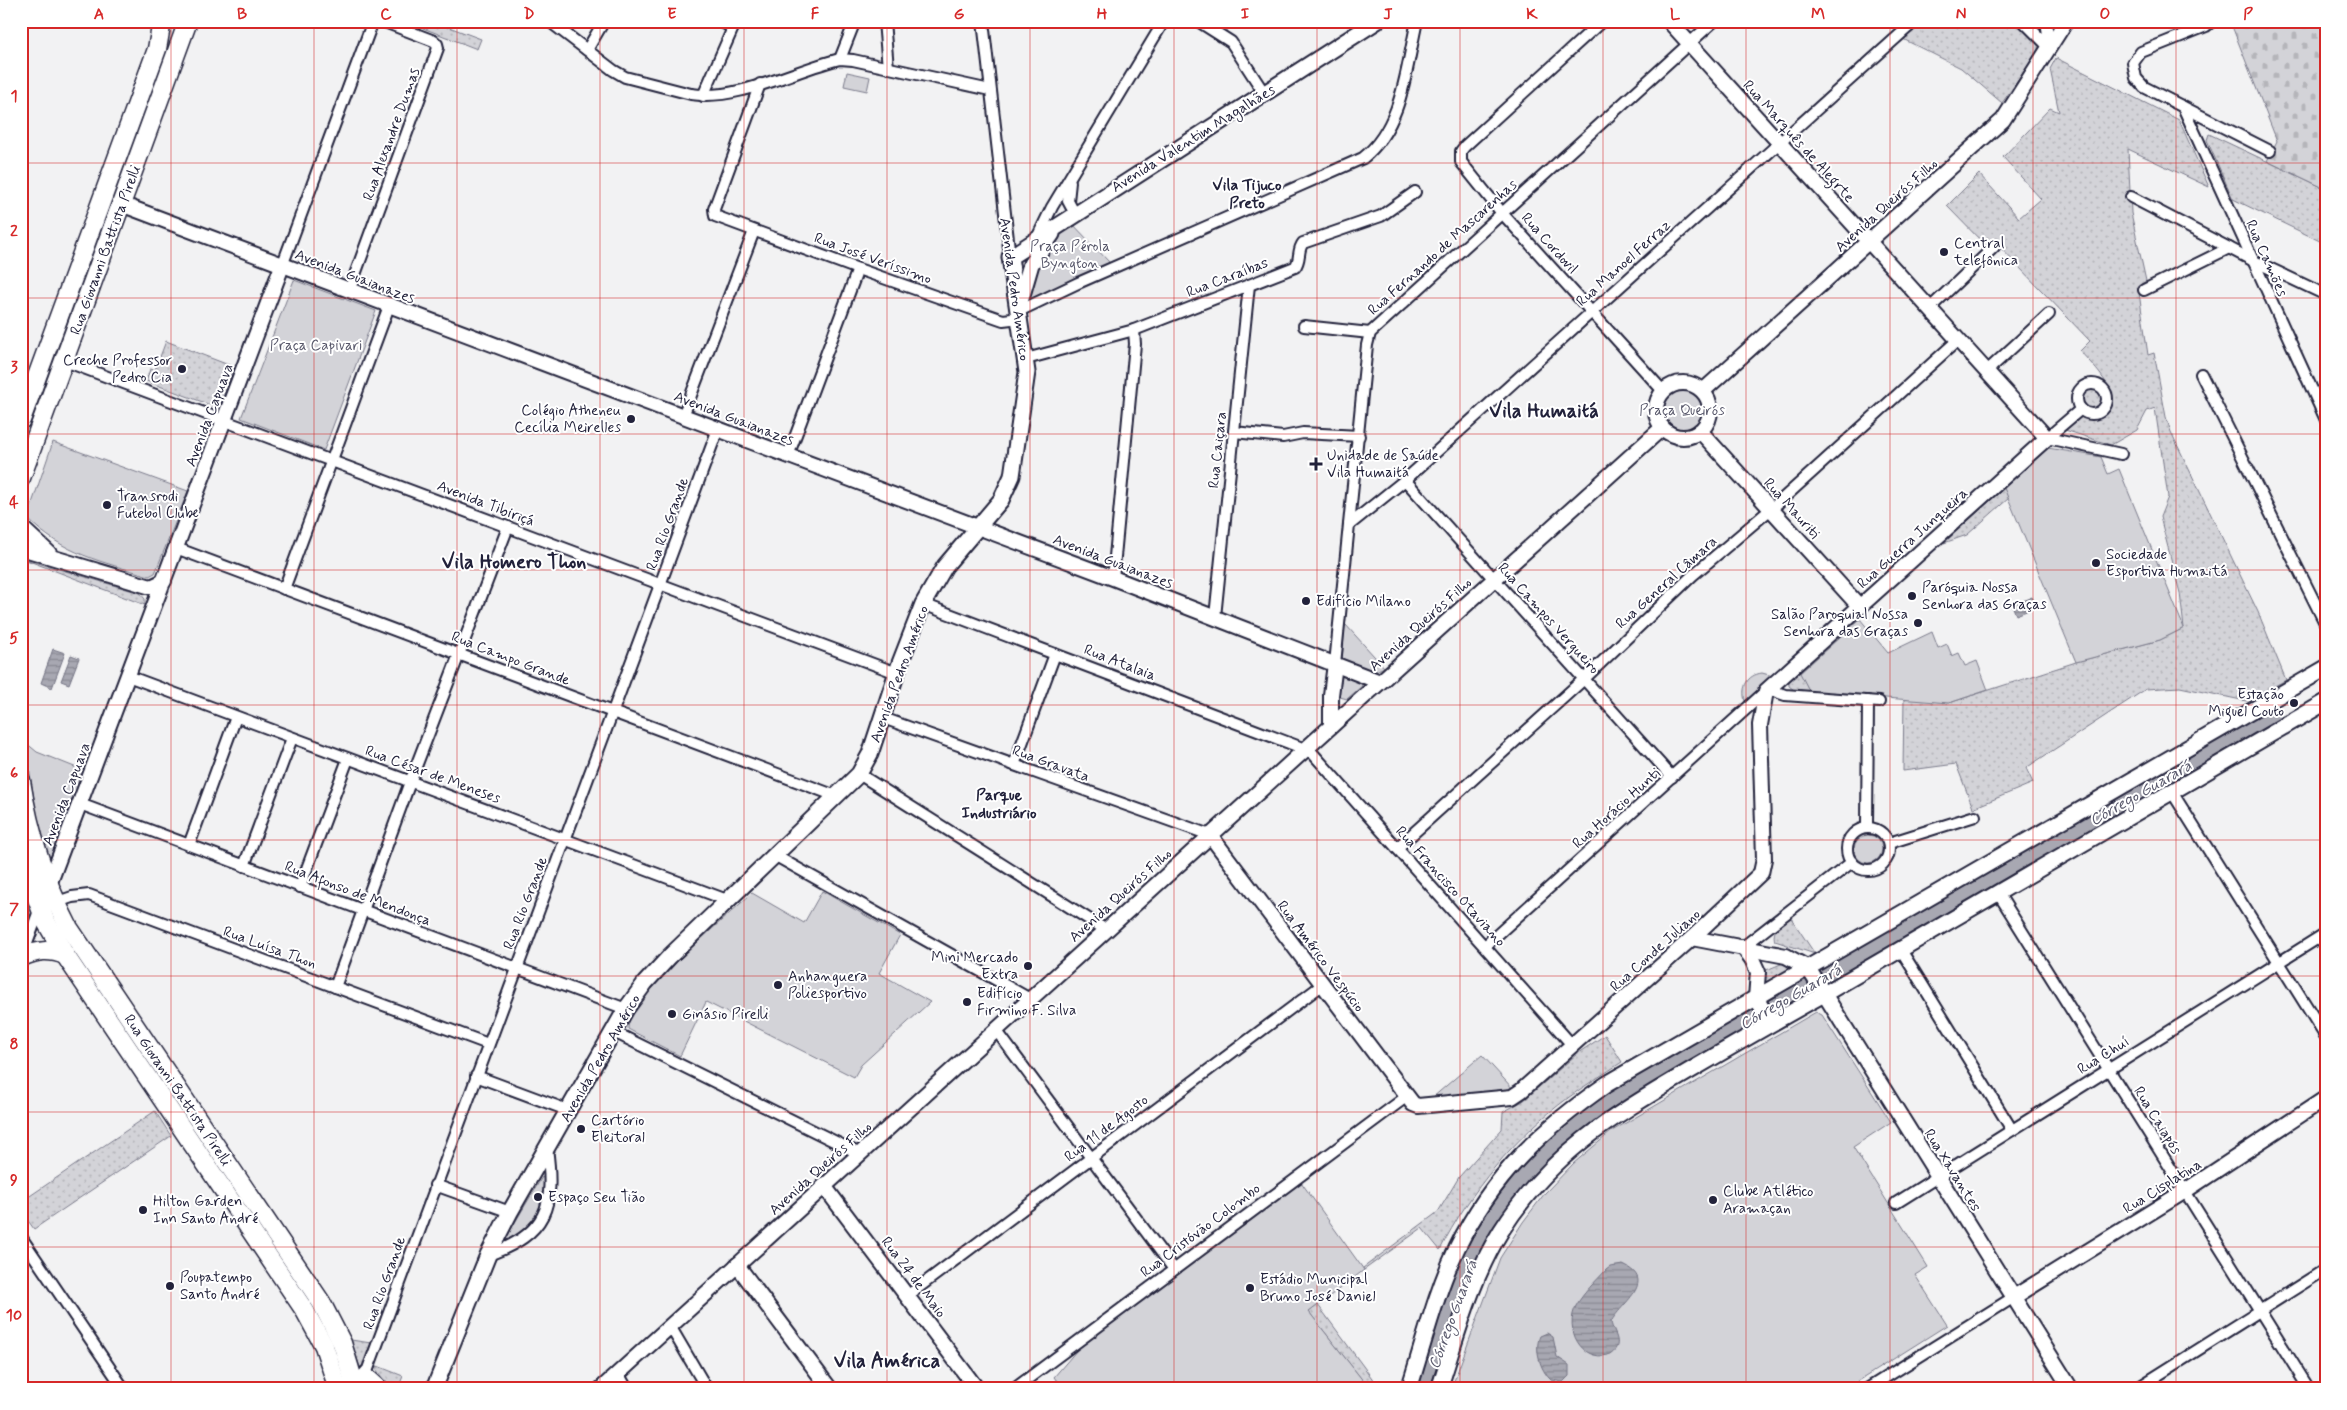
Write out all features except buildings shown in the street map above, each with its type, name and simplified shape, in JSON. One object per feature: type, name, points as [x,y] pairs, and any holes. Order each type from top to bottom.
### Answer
[{"type":"highway","name":"Rua Giovanni Battista Pirelli","points":[[21,420],[153,62],[162,21]]},
{"type":"highway","name":"Rua Giovanni Battista Pirelli","points":[[21,478],[188,21]]},
{"type":"highway","name":"Rua Giovanni Battista Pirelli","points":[[21,781],[31,829],[49,886],[48,905],[76,939],[321,1302],[337,1330],[352,1387]]},
{"type":"highway","name":"Rua Giovanni Battista Pirelli","points":[[21,856],[48,905],[65,955],[305,1311],[324,1346],[338,1389]]},
{"type":"highway","points":[[22,958],[40,950],[65,955]]},
{"type":"highway","points":[[352,1387],[368,1379],[380,1389]]},
{"type":"main road","name":"Avenida Valentim Magalhães","points":[[1010,259],[1037,238],[1377,21]]},
{"type":"main road","points":[[1019,313],[1031,264],[1046,241],[1071,216]]},
{"type":"main road","name":"Avenida Pedro Américo","points":[[434,1389],[488,1256],[510,1212],[626,1009],[657,969],[859,774],[870,754],[897,673],[923,604],[946,566],[977,526],[994,509],[1012,476],[1026,383],[1026,359],[1010,259]]},
{"type":"main road","points":[[1010,259],[1031,264]]},
{"type":"main road","points":[[1439,1389],[1474,1285],[1486,1258],[1517,1207],[1556,1162],[1602,1125],[1771,1018],[1816,981],[2326,668]]},
{"type":"main road","points":[[1409,1389],[1449,1268],[1481,1206],[1508,1168],[1550,1127],[1607,1084],[1758,1000],[1901,950],[2326,702]]},
{"type":"street","name":"Avenida Capuava","points":[[49,886],[157,601],[158,584],[176,548],[373,21]]},
{"type":"street","name":"Rua Alexandre Dumas","points":[[349,291],[438,48],[434,41],[382,21]]},
{"type":"street","points":[[549,21],[612,70],[625,76],[680,92],[702,96],[737,91],[840,59],[990,90]]},
{"type":"street","points":[[587,50],[604,21]]},
{"type":"street","points":[[702,96],[735,25],[720,21]]},
{"type":"street","points":[[840,59],[855,21]]},
{"type":"street","points":[[884,21],[888,68]]},
{"type":"street","name":"Avenida Pedro Américo","points":[[983,21],[1010,259]]},
{"type":"street","points":[[1037,238],[1046,217],[1164,21]]},
{"type":"street","points":[[1198,21],[1231,42],[1264,93]]},
{"type":"street","points":[[1019,313],[1086,279],[1363,158],[1381,141],[1395,113],[1417,21]]},
{"type":"street","name":"Rua Cordovil","points":[[1602,21],[1464,146],[1460,157],[1463,166],[1502,213],[1663,391]]},
{"type":"street","name":"Rua Marquês de Alegrte","points":[[1669,21],[2047,438]]},
{"type":"street","name":"Rua Fernando de Mascarenhas","points":[[1335,664],[1367,346],[1370,333],[1714,21]]},
{"type":"street","name":"Rua Manoel Ferraz","points":[[1349,526],[1405,480],[1915,21]]},
{"type":"street","points":[[2023,21],[2050,48]]},
{"type":"street","points":[[2046,21],[2050,48]]},
{"type":"street","name":"Avenida Queirós Filho","points":[[1703,391],[2003,120],[2066,21]]},
{"type":"street","points":[[2212,21],[2206,26],[2150,48],[2134,58],[2134,70],[2138,83],[2270,151]]},
{"type":"street","name":"Rua José Veríssimo","points":[[760,84],[714,209],[715,216],[1003,320],[1019,313]]},
{"type":"street","name":"Rua Camões","points":[[2183,107],[2326,420]]},
{"type":"street","points":[[1071,176],[1068,201],[1071,216]]},
{"type":"street","name":"Rua Caraíbas","points":[[1026,359],[1134,330],[1295,267],[1300,246],[1303,243],[1381,216],[1415,192]]},
{"type":"street","points":[[2131,197],[2252,260],[2326,295]]},
{"type":"street","name":"Avenida Guaianazes","points":[[121,204],[977,526],[1380,682]]},
{"type":"street","points":[[683,416],[754,231]]},
{"type":"street","points":[[1930,308],[1994,247]]},
{"type":"street","points":[[2144,290],[2229,248]]},
{"type":"street","points":[[788,456],[858,269]]},
{"type":"street","name":"Rua Caiçara","points":[[1216,617],[1249,285]]},
{"type":"street","points":[[284,589],[389,306]]},
{"type":"street","points":[[1987,371],[2049,314]]},
{"type":"street","points":[[1304,326],[1370,333]]},
{"type":"street","points":[[1113,578],[1136,344],[1134,330]]},
{"type":"street","name":"Rua General Câmara","points":[[1397,848],[1584,679],[1693,575],[1771,509],[1958,340]]},
{"type":"street","name":"Avenida Tibiriçá","points":[[65,361],[897,673]]},
{"type":"street","points":[[2201,374],[2326,625]]},
{"type":"street","points":[[1684,383],[1691,384],[1703,391],[1707,397],[1710,412],[1705,426],[1700,431],[1692,436],[1679,437],[1662,428],[1655,411],[1663,391],[1671,385],[1684,383]]},
{"type":"street","points":[[2312,391],[2326,397]]},
{"type":"street","name":"Rua Guerra Junqueira","points":[[1767,690],[2081,409]]},
{"type":"street","name":"Avenida Queirós Filho","points":[[601,1389],[1306,748],[1662,428]]},
{"type":"street","name":"Rua Rio Grande","points":[[352,1387],[368,1369],[718,429]]},
{"type":"street","name":"Rua Mauriti","points":[[1700,431],[1860,607]]},
{"type":"street","points":[[1234,432],[1286,437],[1304,433],[1358,436]]},
{"type":"street","points":[[2047,438],[2121,454]]},
{"type":"street","name":"Rua Campos Vergueiro","points":[[1405,480],[1672,778]]},
{"type":"street","points":[[21,527],[54,556]]},
{"type":"street","points":[[335,987],[410,782],[508,527]]},
{"type":"street","points":[[21,548],[158,584]]},
{"type":"street","name":"Rua Campo Grande","points":[[176,548],[836,796]]},
{"type":"street","name":"Rua Atalaia","points":[[923,604],[1306,748]]},
{"type":"street","points":[[1014,765],[1055,654]]},
{"type":"street","points":[[1331,726],[1331,695],[1335,664]]},
{"type":"street","name":"Rua César de Meneses","points":[[128,676],[727,900]]},
{"type":"street","points":[[1767,690],[1785,695],[1879,702]]},
{"type":"street","name":"Rua Horácio Hunti","points":[[1484,946],[1672,778],[1767,690]]},
{"type":"street","name":"Rua Conde Juliano","points":[[1406,1097],[1418,1106],[1508,1098],[1521,1091],[1574,1046],[1755,881],[1763,867],[1760,725],[1767,690]]},
{"type":"street","points":[[1867,827],[1868,701]]},
{"type":"street","points":[[189,845],[236,717]]},
{"type":"street","name":"Rua Gravata","points":[[883,718],[1210,836]]},
{"type":"street","points":[[244,866],[292,738]]},
{"type":"street","name":"Rua Francisco Otaviano","points":[[1306,748],[1574,1046]]},
{"type":"street","points":[[300,887],[348,758]]},
{"type":"street","points":[[859,774],[1106,930]]},
{"type":"street","points":[[2172,792],[2326,1037]]},
{"type":"street","name":"Rua Afonso de Mendonça","points":[[80,804],[626,1009]]},
{"type":"street","points":[[1889,843],[1975,816]]},
{"type":"street","points":[[1867,827],[1883,833],[1889,843],[1889,855],[1878,868],[1862,869],[1852,862],[1848,853],[1848,843],[1853,834],[1867,827]]},
{"type":"street","name":"Rua Américo Vespúcio","points":[[1210,836],[1406,1097]]},
{"type":"street","points":[[774,855],[1030,999]]},
{"type":"street","points":[[1744,947],[1852,862]]},
{"type":"street","name":"Rua Caiapós","points":[[1998,893],[2309,1389]]},
{"type":"street","name":"Rua Luísa Thon","points":[[48,905],[78,896],[89,895],[488,1044]]},
{"type":"street","points":[[22,958],[48,905]]},
{"type":"street","name":"Rua Chuí","points":[[1896,1203],[2326,933]]},
{"type":"street","points":[[1692,938],[1786,956],[1816,981]]},
{"type":"street","points":[[1744,947],[1758,972],[1758,1000],[1771,1018]]},
{"type":"street","points":[[1901,950],[2012,1130]]},
{"type":"street","points":[[1758,972],[1768,963],[1786,956]]},
{"type":"street","name":"Rua Xavantes","points":[[1816,981],[2071,1389]]},
{"type":"street","name":"Rua 11 de Agosto","points":[[907,1296],[1322,985]]},
{"type":"street","points":[[996,1030],[1174,1268]]},
{"type":"street","points":[[614,1032],[860,1154]]},
{"type":"street","points":[[476,1076],[570,1110]]},
{"type":"street","name":"Rua Cristóvão Colombo","points":[[1014,1389],[1406,1097]]},
{"type":"street","name":"Rua Cisplatina","points":[[2014,1298],[2185,1191],[2326,1098]]},
{"type":"street","points":[[488,1256],[522,1240],[541,1220],[549,1196],[547,1148]]},
{"type":"street","points":[[435,1185],[510,1212]]},
{"type":"street","name":"Rua 24 de Maio","points":[[824,1186],[976,1389]]},
{"type":"street","points":[[21,1237],[124,1389]]},
{"type":"street","points":[[737,1265],[830,1389]]},
{"type":"street","points":[[2136,1389],[2326,1269]]},
{"type":"street","points":[[1866,1389],[2014,1298]]},
{"type":"street","points":[[670,1326],[707,1389]]},
{"type":"street","points":[[618,1373],[627,1389]]},
{"type":"green space","points":[[405,21],[433,21],[481,39],[477,49]]},
{"type":"green space","points":[[1921,21],[2023,21],[2045,42],[2002,103],[1961,68],[1903,39]]},
{"type":"green space","points":[[2230,21],[2326,21],[2326,189],[2267,161],[2277,141]]},
{"type":"green space","points":[[2056,58],[2179,120],[2209,187],[2128,149],[2131,213],[2146,281],[2138,286],[2148,355],[2154,353],[2166,417],[2171,432],[2258,612],[2286,680],[2246,701],[2180,687],[2146,689],[2026,768],[2033,783],[1973,808],[1956,764],[1903,771],[1904,698],[1949,703],[2076,662],[2160,640],[2184,628],[2180,593],[2160,517],[2168,497],[2155,408],[2147,411],[2137,430],[2111,445],[2065,430],[2079,418],[2096,419],[2102,417],[2110,410],[2112,402],[2111,393],[2106,383],[2080,351],[2090,341],[1994,241],[1987,247],[1947,206],[1979,174],[2019,218],[2041,199],[2003,157],[2050,108],[2059,112],[2050,69]]},
{"type":"green space","points":[[847,72],[870,77],[867,91],[844,86]]},
{"type":"green space","points":[[2209,134],[2326,189],[2326,244],[2233,199],[2207,140]]},
{"type":"green space","name":"Praça Pérola Byngton","points":[[1070,221],[1110,263],[1028,300],[1039,257]]},
{"type":"green space","name":"Praça Capivari","points":[[294,280],[376,311],[324,450],[241,418]]},
{"type":"green space","points":[[166,341],[234,367],[220,406],[216,407],[146,381],[150,369],[155,370]]},
{"type":"green space","name":"Praça Queirós","points":[[1683,389],[1698,395],[1704,410],[1698,425],[1683,431],[1668,425],[1662,410],[1668,395]]},
{"type":"green space","points":[[2092,389],[2099,392],[2102,399],[2099,406],[2092,409],[2085,406],[2082,399],[2085,392]]},
{"type":"green space","name":"Transrodi Futebol Clube","points":[[53,442],[188,491],[155,573],[149,576],[99,561],[69,549],[55,541],[27,518]]},
{"type":"green space","name":"Sociedade Esportiva Humaitá","points":[[2048,448],[2101,457],[2108,474],[2119,469],[2184,628],[2160,640],[2076,662],[2004,488]]},
{"type":"green space","points":[[2004,488],[2009,498],[1967,535],[1944,543]]},
{"type":"green space","points":[[21,558],[140,593],[145,599],[145,605]]},
{"type":"green space","points":[[1860,619],[1888,653],[1932,632],[1938,648],[1947,644],[1952,656],[1959,653],[1965,666],[1977,661],[1988,690],[1949,703],[1810,692],[1800,673]]},
{"type":"green space","points":[[1345,624],[1384,667],[1374,671],[1342,661]]},
{"type":"green space","points":[[1799,669],[1810,692],[1794,690],[1789,686],[1789,679]]},
{"type":"green space","points":[[1762,673],[1773,676],[1745,701],[1744,691],[1746,682],[1752,676]]},
{"type":"green space","points":[[1345,675],[1361,682],[1362,686],[1347,699],[1340,697],[1338,691],[1341,677]]},
{"type":"green space","points":[[25,742],[37,752],[77,768],[88,769],[50,862],[37,818]]},
{"type":"green space","points":[[1868,835],[1878,839],[1882,849],[1878,859],[1868,863],[1858,859],[1854,849],[1858,839]]},
{"type":"green space","points":[[21,883],[31,909],[21,938]]},
{"type":"green space","name":"Anhanguera Poliesportivo","points":[[822,891],[900,935],[879,973],[930,1002],[861,1065],[854,1077],[706,1002],[680,1056],[628,1029],[632,1016],[660,979],[752,893],[804,923]]},
{"type":"green space","points":[[1791,918],[1815,954],[1775,941],[1776,930]]},
{"type":"green space","points":[[1781,964],[1788,964],[1792,969],[1763,987],[1764,971]]},
{"type":"green space","name":"Clube Atlético Aramaçan","points":[[1816,1012],[1822,1015],[1891,1122],[1853,1147],[1928,1267],[1915,1275],[1947,1325],[1846,1389],[1451,1389],[1500,1258],[1523,1222],[1545,1193],[1574,1163],[1612,1131]]},
{"type":"green space","points":[[1605,1035],[1622,1062],[1548,1113],[1512,1148],[1479,1187],[1440,1250],[1422,1228],[1364,1270],[1363,1268],[1438,1212],[1459,1177],[1502,1129],[1503,1112],[1523,1101],[1578,1053]]},
{"type":"green space","points":[[1482,1055],[1514,1090],[1432,1098]]},
{"type":"green space","points":[[155,1111],[171,1136],[34,1229],[21,1211],[21,1202]]},
{"type":"green space","points":[[542,1177],[545,1180],[543,1192],[534,1218],[530,1225],[516,1238],[506,1244],[504,1241]]},
{"type":"green space","name":"Estádio Municipal Bruno José Daniel","points":[[1301,1182],[1364,1270],[1309,1312],[1368,1387],[1365,1389],[1063,1389],[1054,1377],[1083,1343]]},
{"type":"green space","points":[[1318,1305],[1380,1389],[1365,1389],[1367,1386],[1309,1312]]},
{"type":"green space","points":[[351,1340],[371,1343],[364,1367],[360,1367]]},
{"type":"green space","points":[[375,1365],[403,1376],[398,1389],[390,1389]]},
{"type":"shaded area","points":[[2032,597],[2037,607],[2016,615],[2012,605]]},
{"type":"shaded area","points":[[53,649],[65,653],[52,688],[41,683]]},
{"type":"shaded area","points":[[71,655],[79,658],[69,684],[61,681]]},
{"type":"shaded area","points":[[1623,1265],[1633,1271],[1638,1278],[1634,1293],[1611,1322],[1617,1339],[1616,1347],[1608,1355],[1598,1356],[1590,1354],[1577,1342],[1574,1333],[1572,1324],[1576,1306],[1606,1270],[1610,1267]]},
{"type":"shaded area","points":[[1547,1333],[1553,1337],[1557,1357],[1569,1365],[1569,1376],[1563,1382],[1551,1380],[1544,1371],[1539,1359],[1538,1341],[1540,1336]]},
{"type":"waterway","name":"Córrego Guarará","points":[[1425,1389],[1462,1281],[1496,1214],[1517,1183],[1541,1154],[1570,1129],[1656,1073],[2274,714]]},
{"type":"place","name":"Central telefônica","points":[[1944,252]]},
{"type":"place","name":"Creche Professor Pedro Cia","points":[[182,369]]},
{"type":"place","name":"Colégio Atheneu Cecília Meirelles","points":[[631,419]]},
{"type":"place","name":"Unidade de Saúde Vila Humaitá","points":[[1316,464]]},
{"type":"place","name":"Transrodi Futebol Clube","points":[[107,505]]},
{"type":"place","name":"Sociedade Esportiva Humaitá","points":[[2096,563]]},
{"type":"place","name":"Paróquia Nossa Senhora das Graças","points":[[1912,596]]},
{"type":"place","name":"Edifício Milano","points":[[1306,601]]},
{"type":"place","name":"Salão Paroquial Nossa Senhora das Graças","points":[[1918,623]]},
{"type":"place","name":"Estação Miguel Couto","points":[[2294,703]]},
{"type":"place","name":"Mini Mercado Extra","points":[[1028,966]]},
{"type":"place","name":"Anhanguera Poliesportivo","points":[[778,985]]},
{"type":"place","name":"Edifício Firmino F. Silva","points":[[967,1002]]},
{"type":"place","name":"Ginásio Pirelli","points":[[672,1014]]},
{"type":"place","name":"Cartório Eleitoral","points":[[581,1129]]},
{"type":"place","name":"Espaço Seu Tião","points":[[538,1197]]},
{"type":"place","name":"Clube Atlético Aramaçan","points":[[1713,1200]]},
{"type":"place","name":"Hilton Garden Inn Santo André","points":[[143,1210]]},
{"type":"place","name":"Poupatempo Santo André","points":[[170,1286]]},
{"type":"place","name":"Estádio Municipal Bruno José Daniel","points":[[1250,1288]]},
{"type":"district","name":"Vila Tijuco Preto","points":[[1247,193]]},
{"type":"district","name":"Vila Humaitá","points":[[1544,410]]},
{"type":"district","name":"Vila Homero Thon","points":[[514,561]]},
{"type":"district","name":"Parque Industriário","points":[[999,803]]},
{"type":"district","name":"Vila América","points":[[887,1360]]}]
